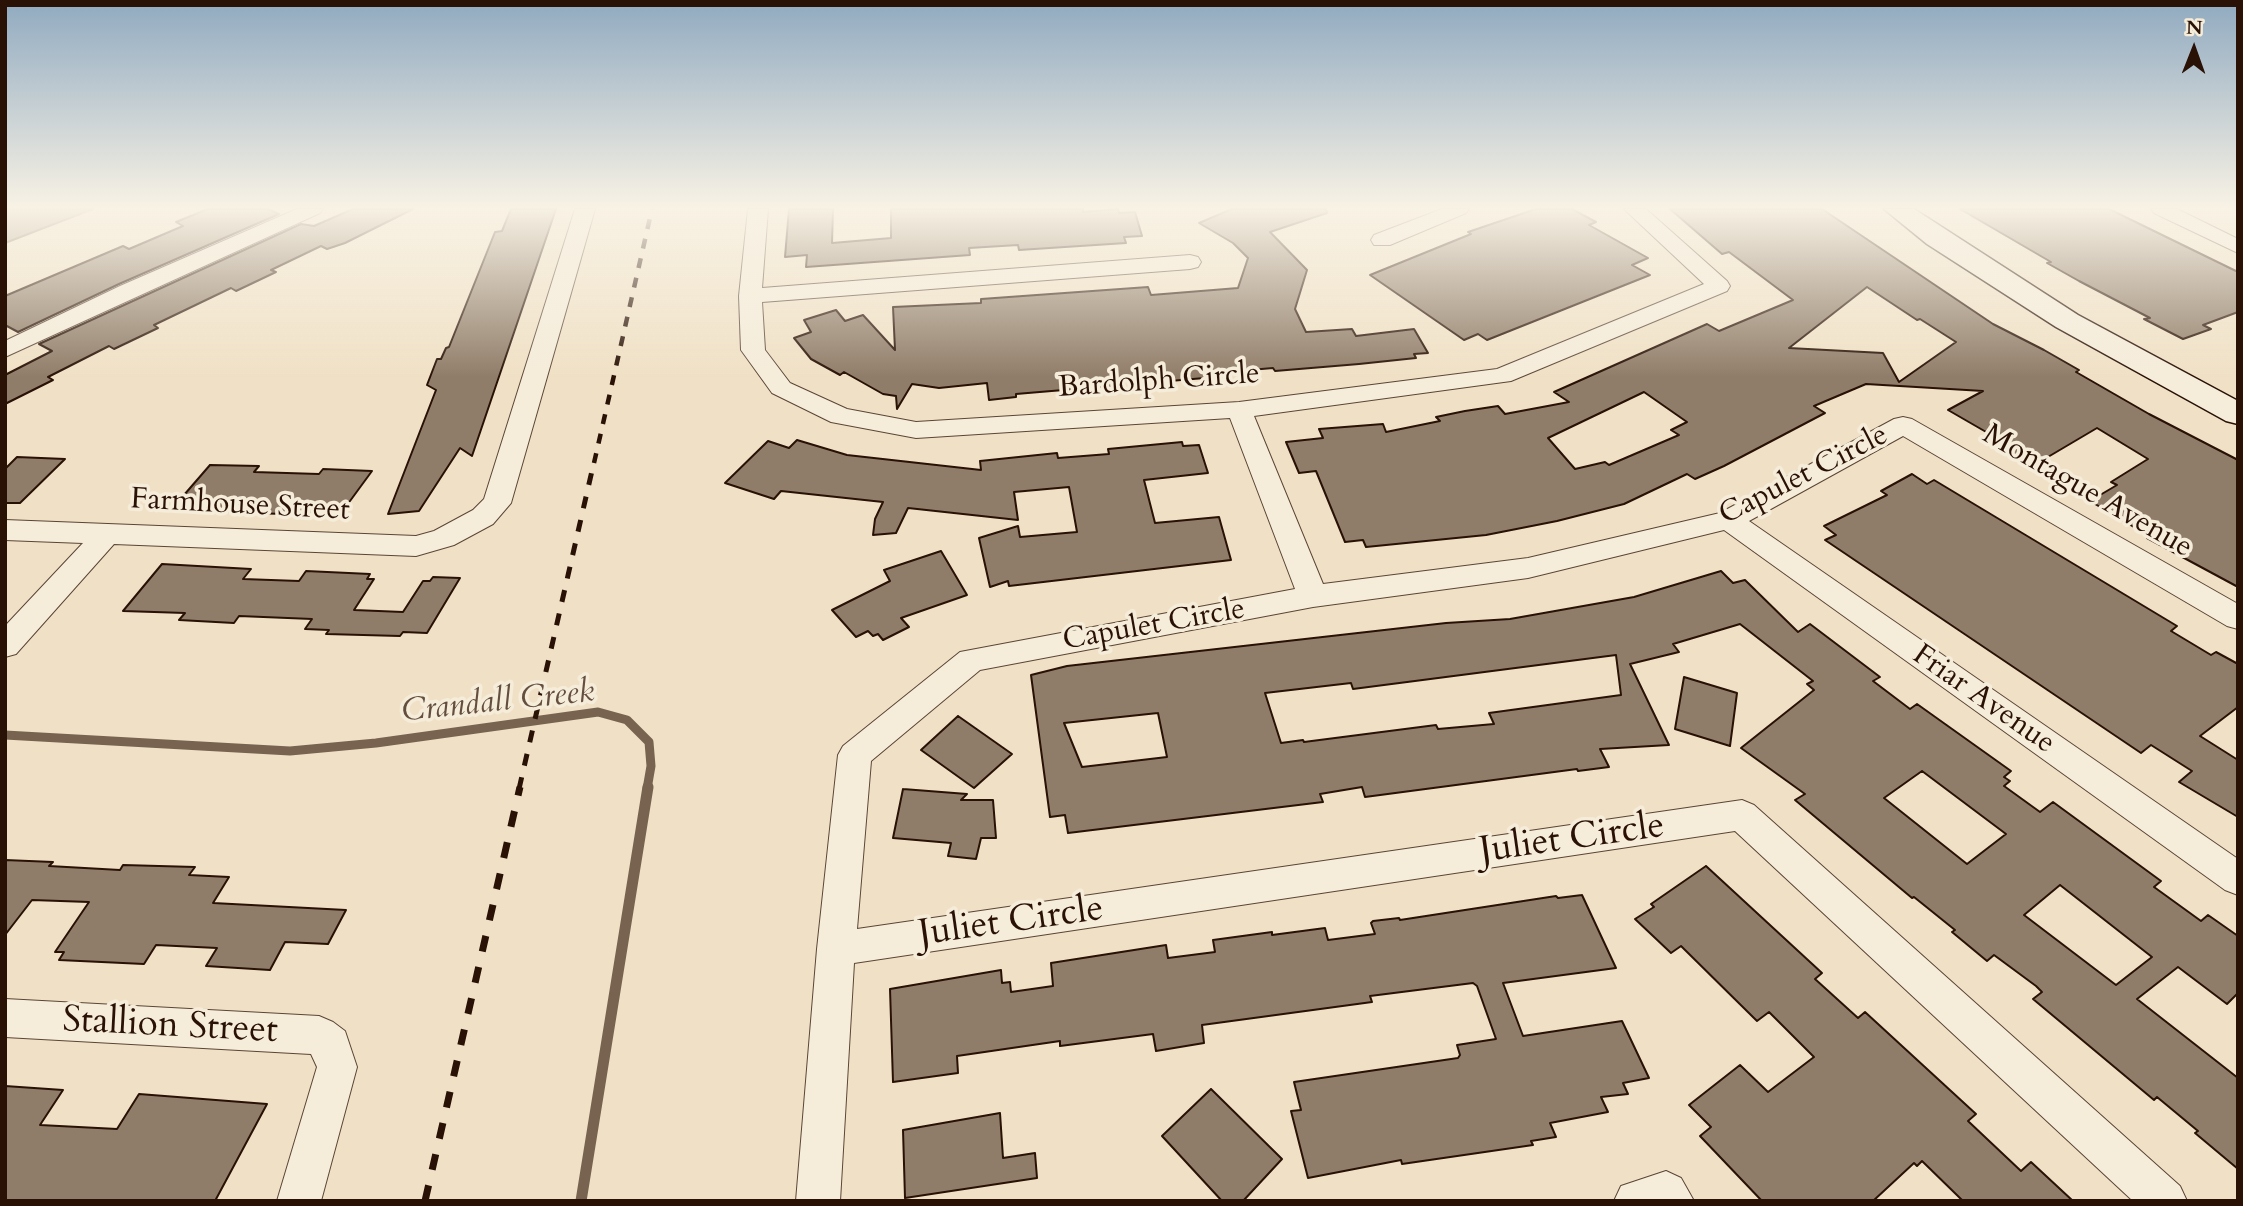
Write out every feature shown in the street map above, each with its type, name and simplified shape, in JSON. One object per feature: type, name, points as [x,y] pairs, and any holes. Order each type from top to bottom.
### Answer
[{"type":"street","points":[[5,350],[186,265]]},
{"type":"street","name":"Farmhouse Street","points":[[5,530],[416,546],[444,538],[483,517],[497,503],[568,265]]},
{"type":"street","name":"Bardolph Circle","points":[[753,265],[750,296],[753,350],[781,388],[840,416],[916,430],[1239,410],[1502,376],[1719,286],[1696,265]]},
{"type":"street","points":[[750,296],[1148,265]]},
{"type":"street","points":[[1980,265],[2067,321],[2238,414]]},
{"type":"street","points":[[1239,410],[1313,596]]},
{"type":"street","name":"Capulet Circle","points":[[818,1201],[836,949],[855,755],[971,660],[1313,596],[1528,568],[1728,520],[1903,425]]},
{"type":"street","name":"Montague Avenue","points":[[1903,425],[2238,618]]},
{"type":"street","name":"Friar Avenue","points":[[1728,520],[2238,879]]},
{"type":"street","points":[[8,643],[108,533]]},
{"type":"street","name":"Juliet Circle","points":[[836,949],[1742,814],[2165,1201]]},
{"type":"street","name":"Stallion Street","points":[[5,1018],[319,1035],[331,1045],[337,1067],[299,1201]]},
{"type":"street","points":[[1636,1201],[1666,1193],[1672,1201]]},
{"type":"building","points":[[77,265],[162,265],[18,332],[5,325],[5,296]]},
{"type":"building","points":[[211,265],[281,265],[271,270],[276,272],[236,291],[231,288],[154,325],[158,328],[114,349],[109,346],[48,377],[53,380],[5,404],[5,375],[52,351],[39,344]]},
{"type":"building","points":[[482,265],[537,265],[472,456],[460,448],[419,511],[388,514],[436,390],[427,385],[437,359],[441,359],[449,347]]},
{"type":"building","points":[[1246,265],[1302,265],[1307,270],[1295,309],[1306,332],[1352,329],[1356,336],[1414,329],[1428,353],[1414,354],[1416,358],[1359,364],[1227,372],[1228,376],[1158,382],[1156,377],[1110,381],[1111,386],[1016,394],[1016,397],[989,400],[987,383],[939,388],[912,384],[897,409],[896,396],[883,394],[844,372],[840,375],[811,359],[794,338],[811,332],[804,320],[836,310],[845,321],[863,315],[895,350],[893,307],[981,303],[981,299],[1148,287],[1151,295],[1238,288]]},
{"type":"building","points":[[1394,265],[1633,265],[1650,275],[1487,340],[1478,334],[1464,340],[1370,275]]},
{"type":"building","points":[[1747,265],[1906,265],[1993,324],[2079,370],[2076,372],[2149,414],[2238,460],[2238,587],[2147,538],[2149,536],[2090,501],[2117,485],[2111,482],[2148,459],[2097,428],[2031,467],[1992,444],[2000,440],[1948,410],[1983,391],[1866,384],[1814,406],[1825,413],[1724,466],[1695,479],[1687,474],[1624,504],[1486,535],[1366,547],[1363,540],[1345,542],[1316,471],[1299,473],[1286,442],[1323,438],[1319,429],[1383,424],[1386,432],[1440,421],[1436,417],[1465,411],[1498,406],[1505,414],[1569,402],[1554,392],[1707,324],[1719,331],[1793,300]],"holes":[[[1867,287],[1917,320],[1920,319],[1956,342],[1899,382],[1883,353],[1789,348]],[[1644,392],[1687,422],[1671,430],[1679,435],[1609,465],[1605,462],[1575,469],[1548,438]]]},
{"type":"building","points":[[2051,265],[2224,265],[2238,272],[2238,312],[2203,325],[2211,329],[2183,339],[2144,319],[2150,318]]},
{"type":"building","points":[[797,440],[847,455],[981,470],[980,461],[1057,453],[1058,458],[1109,454],[1108,449],[1182,442],[1183,446],[1199,445],[1208,473],[1144,480],[1155,523],[1219,517],[1231,560],[1009,586],[1008,581],[990,587],[979,538],[1018,526],[1020,537],[1077,532],[1069,487],[1014,492],[1018,520],[908,508],[896,533],[873,535],[875,519],[883,502],[781,491],[774,499],[725,483],[768,441],[789,448]]},
{"type":"building","points":[[17,457],[65,459],[20,503],[5,503],[5,469]]},
{"type":"building","points":[[210,465],[259,466],[254,472],[319,474],[323,469],[372,471],[339,516],[171,510]]},
{"type":"building","points":[[1912,474],[1927,484],[1934,480],[2177,626],[2171,631],[2211,655],[2216,652],[2238,664],[2238,707],[2200,736],[2238,760],[2238,817],[2179,782],[2192,771],[2151,745],[2141,753],[1825,540],[1836,535],[1824,526],[1887,495],[1881,491]]},
{"type":"building","points":[[941,551],[967,595],[901,618],[909,627],[883,640],[878,634],[873,636],[868,631],[856,637],[832,610],[890,581],[884,570]]},
{"type":"building","points":[[162,564],[251,569],[243,579],[299,581],[306,571],[370,574],[367,579],[374,579],[354,610],[403,612],[423,581],[430,581],[433,577],[460,578],[427,633],[403,632],[400,636],[326,634],[329,630],[305,629],[312,619],[239,616],[234,623],[179,620],[185,613],[123,611]]},
{"type":"building","points":[[1721,571],[1733,583],[1745,580],[1798,632],[1810,624],[1880,677],[1873,681],[1910,709],[1917,704],[2011,771],[2004,777],[2010,781],[2004,786],[2040,812],[2053,802],[2161,881],[2154,887],[2201,921],[2208,915],[2238,936],[2238,993],[2227,1004],[2178,967],[2137,999],[2238,1078],[2238,1169],[2157,1097],[2154,1100],[2033,999],[2042,992],[2036,986],[1994,955],[1987,961],[1952,932],[1955,930],[1912,898],[1795,800],[1805,794],[1741,748],[1814,690],[1807,684],[1813,681],[1740,624],[1673,644],[1679,652],[1630,664],[1669,745],[1600,749],[1609,767],[1365,797],[1362,787],[1320,794],[1323,802],[1068,833],[1065,815],[1050,817],[1031,675],[1067,666],[1446,623],[1510,619],[1634,597]],"holes":[[[1616,655],[1621,695],[1489,713],[1494,724],[1438,729],[1436,725],[1281,743],[1265,693],[1351,683],[1353,689]],[[1158,713],[1167,757],[1082,767],[1064,723]],[[1922,771],[2006,834],[1967,864],[1884,798]],[[2060,885],[2152,957],[2116,985],[2024,915]]]},
{"type":"building","points":[[1684,677],[1737,693],[1730,746],[1675,729]]},
{"type":"building","points":[[958,716],[1012,754],[974,788],[921,750]]},
{"type":"building","points":[[903,789],[967,794],[961,800],[993,800],[996,838],[981,838],[976,859],[948,856],[951,843],[893,838]]},
{"type":"building","points":[[5,860],[53,862],[49,866],[120,870],[123,865],[195,867],[189,875],[229,877],[213,903],[346,910],[328,944],[285,942],[270,970],[206,966],[217,948],[156,945],[144,964],[59,960],[64,952],[55,952],[89,902],[32,900],[5,935]]},
{"type":"building","points":[[1706,866],[1822,973],[1815,979],[1858,1018],[1865,1012],[1976,1114],[1968,1121],[2021,1171],[2031,1162],[2073,1201],[1963,1201],[1922,1161],[1917,1166],[1914,1163],[1873,1201],[1762,1201],[1700,1136],[1711,1127],[1689,1105],[1740,1065],[1768,1092],[1814,1057],[1769,1012],[1757,1021],[1681,946],[1671,953],[1635,919],[1654,907],[1651,904]]},
{"type":"building","points":[[1582,895],[1616,968],[1503,983],[1523,1036],[1622,1021],[1649,1078],[1623,1083],[1628,1094],[1601,1097],[1608,1112],[1550,1123],[1556,1137],[1531,1141],[1533,1145],[1402,1164],[1401,1160],[1308,1178],[1291,1111],[1301,1110],[1294,1082],[1458,1058],[1460,1055],[1457,1045],[1496,1039],[1477,986],[1473,983],[1370,996],[1372,1002],[1202,1025],[1204,1043],[1156,1051],[1153,1034],[1060,1046],[1060,1041],[957,1056],[958,1073],[893,1082],[890,989],[1001,970],[1002,983],[1010,982],[1011,992],[1053,986],[1051,963],[1166,945],[1168,958],[1215,952],[1213,940],[1272,932],[1272,935],[1325,928],[1328,940],[1375,934],[1371,923],[1373,921],[1400,920],[1556,896]]},
{"type":"building","points":[[5,1086],[63,1090],[40,1125],[117,1129],[139,1094],[267,1104],[215,1201],[5,1201]]},
{"type":"building","points":[[1211,1089],[1282,1159],[1243,1201],[1222,1201],[1162,1136]]},
{"type":"building","points":[[1000,1113],[1003,1158],[1035,1153],[1037,1178],[905,1198],[903,1130]]},
{"type":"waterway","name":"Crandall Creek","points":[[5,735],[290,751],[376,743],[598,712],[627,720],[649,742],[651,766],[647,789]]},
{"type":"waterway","name":"Crandall Creek","points":[[581,1201],[648,787]]},
{"type":"railway","points":[[594,463],[639,265]]},
{"type":"railway","points":[[519,789],[594,462]]},
{"type":"railway","points":[[425,1201],[520,787]]}]
